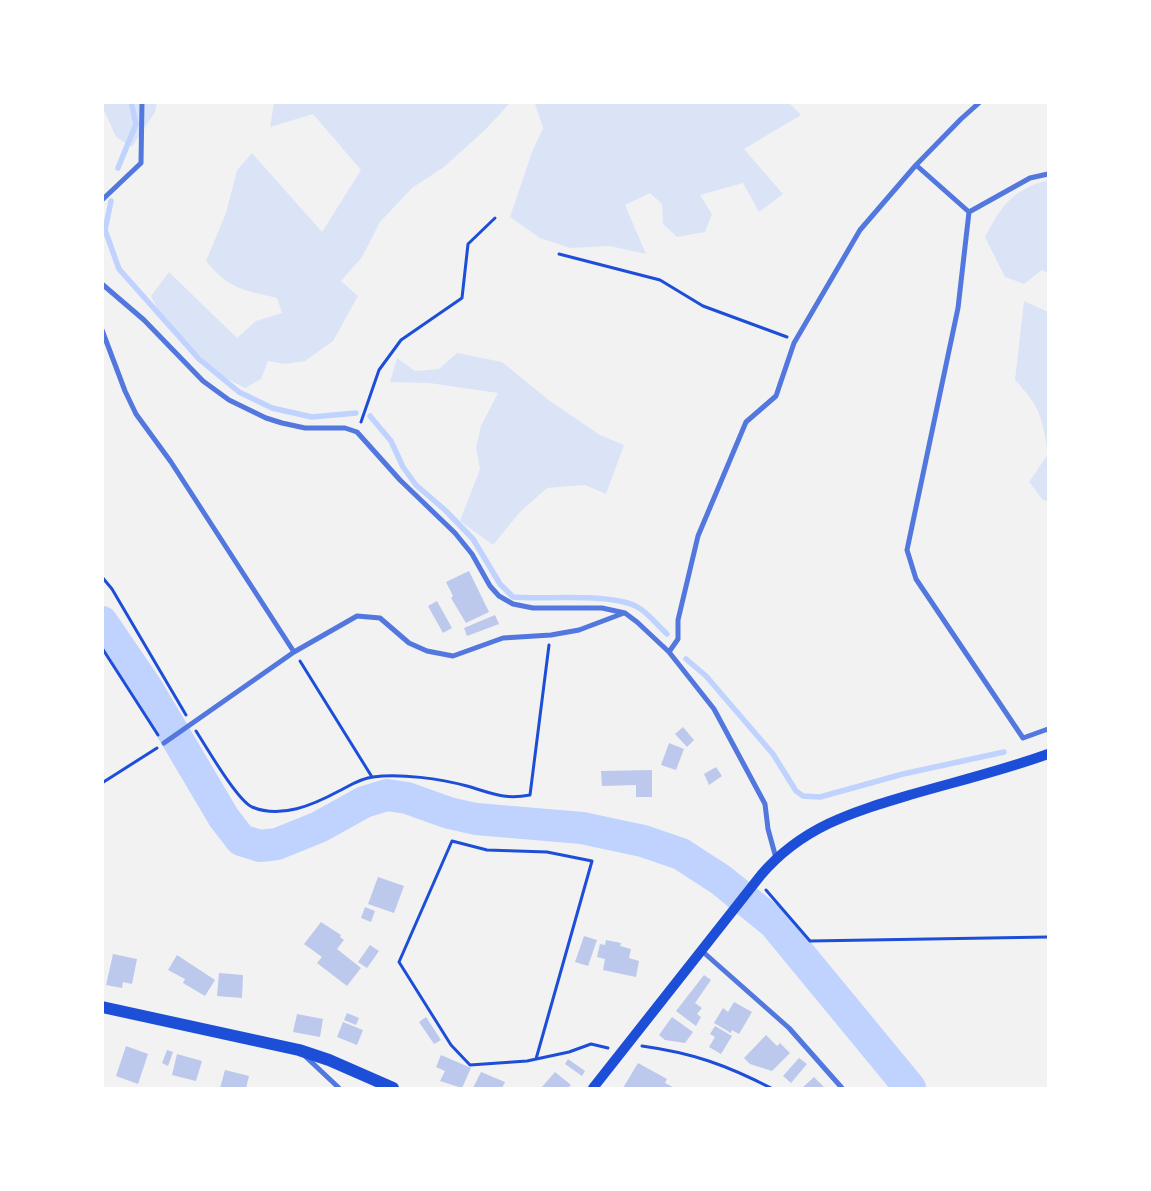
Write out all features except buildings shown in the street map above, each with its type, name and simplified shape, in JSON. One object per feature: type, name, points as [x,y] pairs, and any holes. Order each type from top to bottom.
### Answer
[{"type":"main road","points":[[593,1088],[776,858],[809,833],[856,811],[1048,754]]},
{"type":"main road","points":[[102,1007],[299,1050],[329,1060],[393,1088]]},
{"type":"street","points":[[102,200],[141,163],[142,102]]},
{"type":"street","points":[[669,652],[678,639],[678,620],[698,536],[746,422],[776,396],[796,340],[860,230],[916,165],[960,118],[980,102]]},
{"type":"street","points":[[916,165],[970,212]]},
{"type":"street","points":[[970,212],[1030,178],[1048,174]]},
{"type":"street","points":[[970,212],[958,308],[907,550],[916,580],[1023,738],[1048,729]]},
{"type":"street","points":[[102,284],[144,320],[203,381],[229,400],[266,418],[282,423],[305,428],[345,428],[357,432],[400,480],[455,532],[472,554],[490,586],[500,596],[513,604],[533,608],[592,608],[625,613],[637,622],[669,652],[714,709],[765,804],[768,829],[776,858]]},
{"type":"street","points":[[102,330],[136,414],[171,462],[294,652]]},
{"type":"street","points":[[164,743],[294,652],[358,616],[365,615],[380,618],[409,643],[427,651],[453,656],[503,638],[551,636],[579,630],[625,613]]},
{"type":"street","points":[[702,951],[789,1028],[842,1088]]},
{"type":"street","points":[[299,1050],[339,1088]]},
{"type":"path","points":[[357,432],[379,370],[401,340],[462,298],[468,244],[495,218]]},
{"type":"path","points":[[559,254],[660,280],[703,306],[796,340]]},
{"type":"path","points":[[102,577],[112,589],[192,725],[239,795],[250,806],[268,812],[296,809],[321,801],[372,777],[403,776],[466,786],[498,796],[512,798],[530,794],[551,636]]},
{"type":"path","points":[[102,648],[164,743],[102,783]]},
{"type":"path","points":[[294,652],[372,777]]},
{"type":"path","points":[[536,1060],[592,861],[547,852],[487,850],[452,841],[421,917],[399,962],[451,1045],[470,1065],[536,1060],[569,1052],[591,1044],[683,1052],[734,1069],[771,1088]]},
{"type":"path","points":[[754,885],[810,941],[1048,937]]},
{"type":"shaded area","points":[[792,102],[790,104],[801,115],[744,149],[783,194],[759,212],[743,183],[700,195],[712,214],[705,232],[677,237],[663,224],[662,204],[650,193],[625,205],[646,254],[610,246],[570,248],[540,238],[510,217],[532,152],[543,128],[535,104],[531,103]]},
{"type":"shaded area","points":[[102,103],[157,103],[155,112],[132,147],[116,137]]},
{"type":"shaded area","points":[[274,103],[510,103],[486,129],[444,167],[412,188],[380,222],[362,257],[341,281],[358,296],[333,341],[305,361],[285,364],[268,361],[261,379],[245,388],[220,375],[164,322],[151,296],[169,272],[237,338],[256,321],[282,313],[277,298],[237,287],[222,277],[206,261],[226,213],[237,170],[252,153],[322,232],[361,170],[313,114],[270,127]]},
{"type":"shaded area","points":[[1048,180],[1048,273],[1042,270],[1024,284],[1005,277],[985,237],[1009,200],[1025,189]]},
{"type":"shaded area","points":[[1024,301],[1048,312],[1048,454],[1039,414],[1030,398],[1015,380]]},
{"type":"shaded area","points":[[457,353],[502,362],[550,401],[600,435],[624,445],[606,494],[585,485],[547,488],[520,512],[493,545],[460,521],[480,469],[476,448],[481,426],[498,393],[429,383],[390,382],[397,358],[415,371],[439,369]]},
{"type":"shaded area","points":[[1048,454],[1048,501],[1043,500],[1029,482]]},
{"type":"waterway","points":[[118,168],[136,124],[131,102]]},
{"type":"waterway","points":[[111,201],[105,230],[119,269],[199,359],[239,392],[272,408],[312,417],[356,413]]},
{"type":"waterway","points":[[370,416],[391,441],[403,467],[416,485],[445,510],[473,539],[500,584],[513,597],[596,598],[627,603],[643,611],[667,634]]},
{"type":"waterway","points":[[102,622],[147,688],[224,818],[241,840],[260,846],[277,844],[319,827],[364,802],[387,795],[407,798],[449,813],[476,819],[582,828],[643,841],[681,854],[721,880],[774,923],[910,1088]]},
{"type":"waterway","points":[[686,659],[706,676],[773,754],[796,791],[803,796],[820,797],[903,774],[1004,752]]}]
